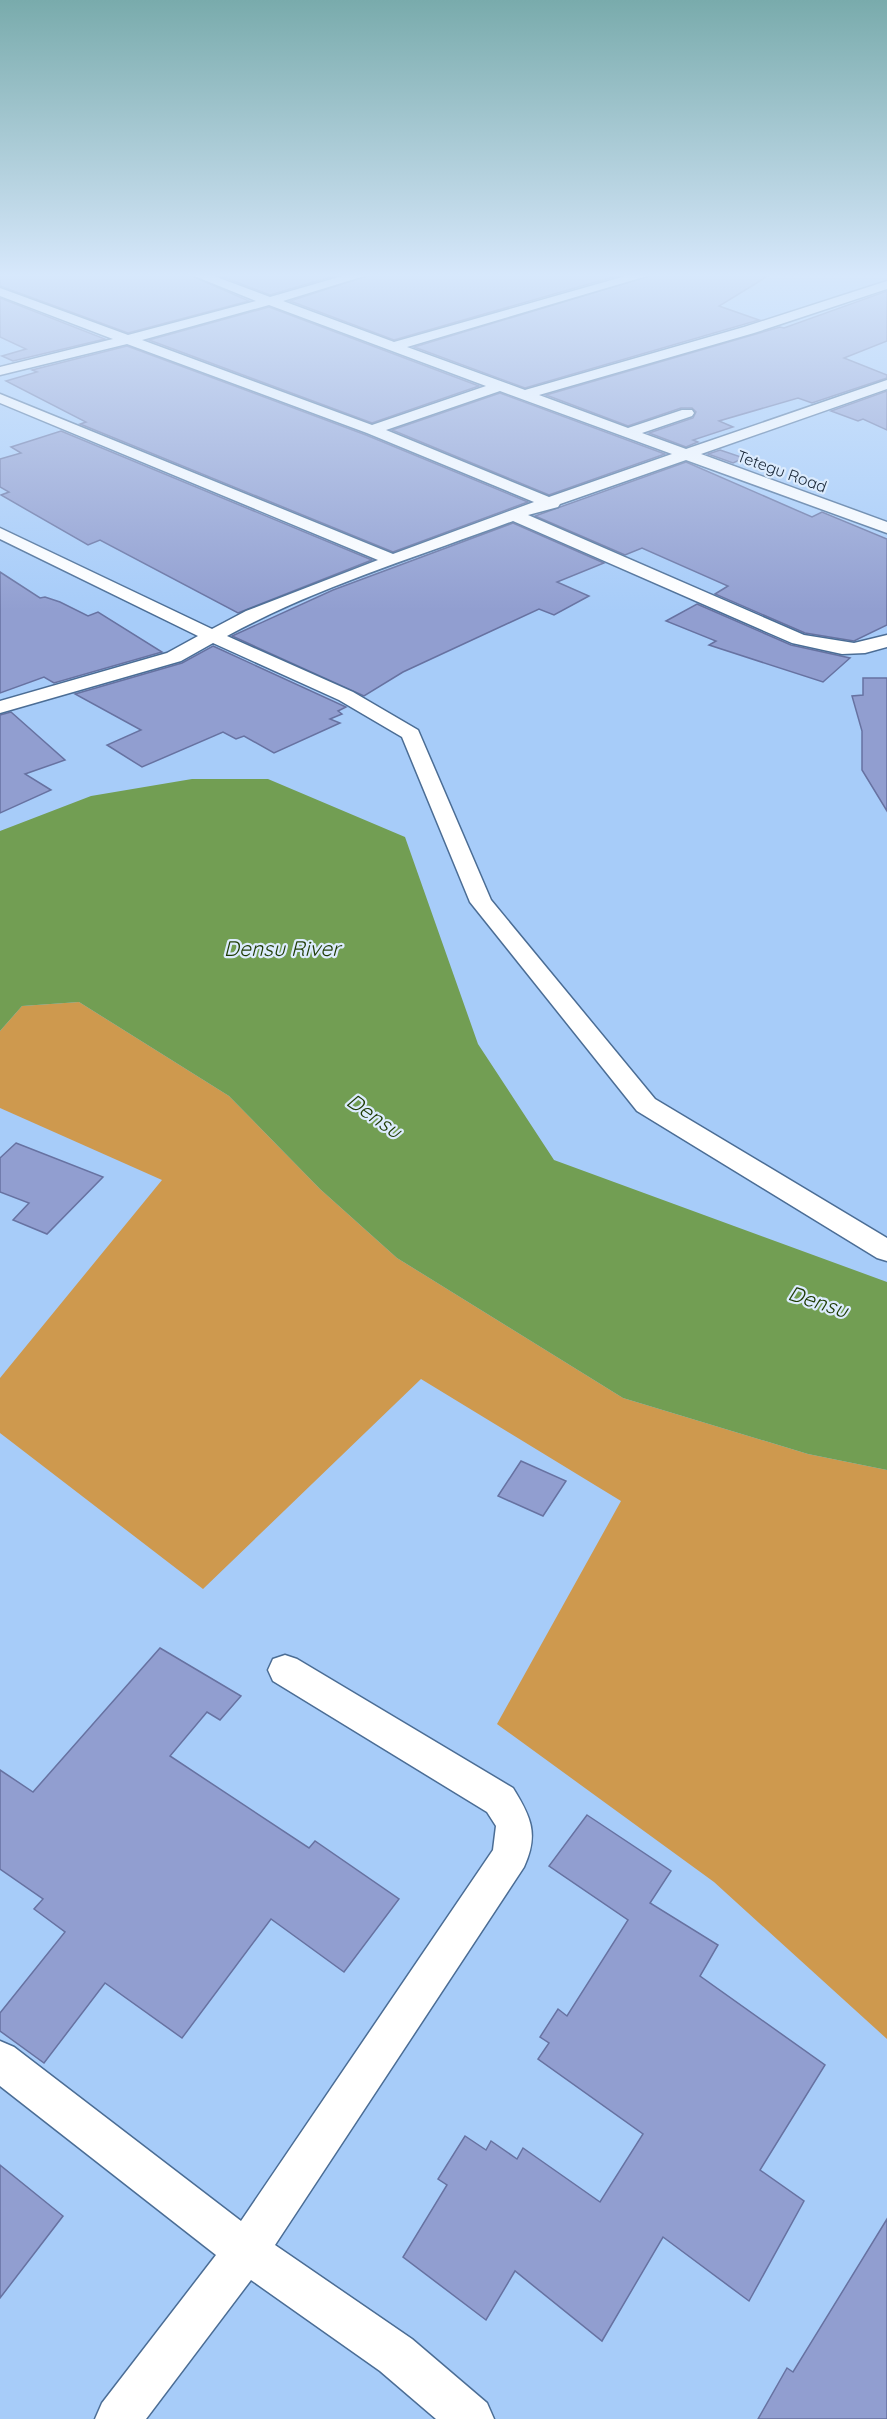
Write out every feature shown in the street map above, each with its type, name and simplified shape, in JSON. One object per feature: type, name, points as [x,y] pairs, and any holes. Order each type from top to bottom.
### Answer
[{"type":"street","points":[[254,386],[372,430],[552,504]]},
{"type":"street","points":[[372,430],[499,386]]},
{"type":"street","name":"Tetegu Road","points":[[499,386],[687,456],[883,523]]},
{"type":"street","points":[[524,395],[556,386]]},
{"type":"street","points":[[0,707],[174,657],[272,606],[513,515],[552,504],[882,386]]},
{"type":"street","points":[[0,398],[393,560]]},
{"type":"street","points":[[626,434],[687,413]]},
{"type":"street","points":[[513,515],[798,639],[828,647],[853,650],[883,648]]},
{"type":"street","points":[[0,533],[212,636],[346,696],[411,734],[481,902],[646,1105],[887,1251]]},
{"type":"street","points":[[118,2419],[246,2251],[511,1855],[514,1823],[500,1800],[285,1670]]},
{"type":"street","points":[[0,2061],[246,2251],[396,2355],[471,2419]]},
{"type":"shaded area","points":[[79,1002],[229,1096],[320,1189],[397,1258],[623,1398],[808,1454],[887,1470],[887,2039],[714,1882],[497,1724],[621,1501],[421,1379],[203,1589],[0,1433],[0,1378],[162,1180],[0,1108],[0,1031],[22,1006]]},
{"type":"water","name":"Densu River","points":[[192,779],[268,779],[405,837],[478,1044],[554,1160],[887,1282],[887,1470],[808,1454],[623,1398],[397,1258],[320,1189],[229,1096],[79,1002],[22,1006],[0,1031],[0,831],[91,796]]},
{"type":"building","points":[[16,386],[234,386],[366,435],[528,502],[393,552],[80,424],[86,422]]},
{"type":"building","points":[[272,386],[479,386],[372,423]]},
{"type":"building","points":[[577,386],[863,386],[812,403],[798,398],[719,421],[733,427],[693,440],[698,442],[686,447],[649,433],[693,418],[696,412],[692,408],[681,408],[628,426],[546,395]]},
{"type":"building","points":[[887,391],[887,430],[863,419],[858,421],[831,411]]},
{"type":"building","points":[[500,393],[665,454],[549,495],[392,430]]},
{"type":"building","points":[[61,431],[372,560],[238,613],[100,540],[88,545],[1,495],[9,492],[0,487],[0,459],[21,453],[11,447]]},
{"type":"building","points":[[720,450],[744,458],[733,463],[708,454]]},
{"type":"building","points":[[686,462],[812,517],[822,512],[887,539],[887,625],[854,641],[805,633],[715,594],[728,586],[642,548],[625,555],[535,516]]},
{"type":"building","points":[[513,523],[604,563],[557,582],[589,596],[554,615],[539,609],[403,672],[364,696],[232,636],[333,590]]},
{"type":"building","points":[[0,572],[40,598],[45,597],[60,602],[88,616],[98,612],[162,652],[54,683],[44,677],[0,693]]},
{"type":"building","points":[[697,604],[791,645],[850,658],[823,682],[709,645],[716,641],[666,621]]},
{"type":"building","points":[[213,646],[346,707],[338,711],[342,714],[330,719],[340,723],[274,753],[244,736],[236,739],[223,732],[142,767],[107,745],[141,730],[75,694],[182,663]]},
{"type":"building","points":[[863,678],[887,678],[887,811],[862,770],[862,731],[852,696],[863,695]]},
{"type":"building","points":[[11,712],[65,760],[25,774],[51,790],[0,813],[0,715]]},
{"type":"building","points":[[16,1143],[103,1177],[47,1234],[13,1220],[29,1203],[0,1192],[0,1158]]},
{"type":"building","points":[[521,1461],[566,1481],[543,1516],[498,1496]]},
{"type":"building","points":[[160,1648],[241,1696],[220,1720],[207,1712],[170,1756],[309,1848],[315,1841],[399,1899],[344,1972],[271,1919],[182,2038],[105,1983],[44,2063],[0,2031],[0,2013],[65,1932],[34,1909],[43,1899],[0,1869],[0,1770],[33,1792]]},
{"type":"building","points":[[587,1815],[671,1871],[650,1903],[718,1945],[700,1976],[825,2065],[760,2170],[804,2201],[749,2301],[663,2237],[602,2341],[515,2271],[486,2320],[403,2257],[447,2185],[438,2179],[465,2136],[486,2150],[491,2141],[517,2159],[523,2148],[600,2202],[643,2134],[538,2059],[549,2043],[540,2037],[558,2009],[567,2016],[628,1920],[549,1866]]},
{"type":"building","points":[[0,2165],[63,2216],[0,2298]]},
{"type":"building","points":[[887,2219],[887,2419],[758,2419],[787,2368],[793,2372]]},
{"type":"water label","name":"Densu","points":[[374,1116]]},
{"type":"water label","name":"Densu","points":[[818,1302]]}]
